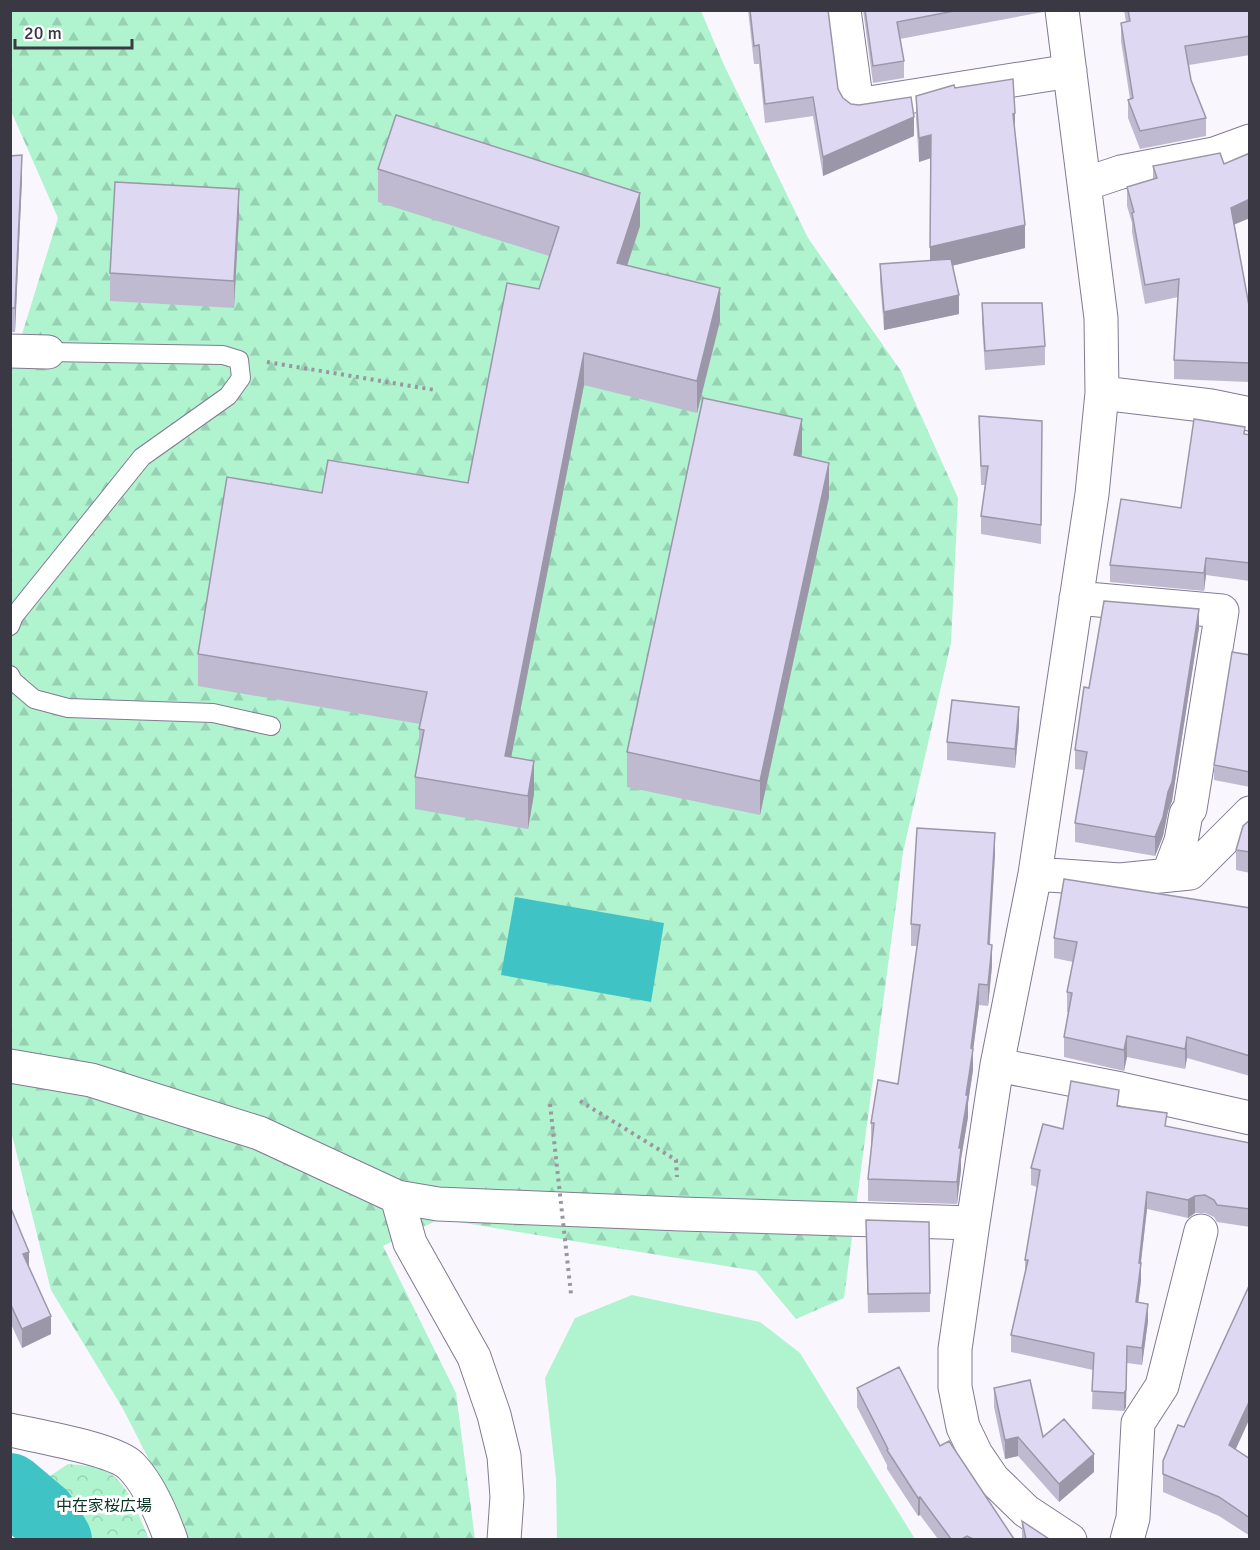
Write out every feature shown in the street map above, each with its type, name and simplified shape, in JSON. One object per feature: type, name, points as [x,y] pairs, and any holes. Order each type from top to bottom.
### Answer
[{"type":"street","points":[[844,10],[857,105],[1070,71]]},
{"type":"street","points":[[1062,10],[1101,318],[1102,393],[1092,494],[1035,874],[997,1065],[955,1349],[955,1387],[963,1427],[976,1454],[993,1479],[1026,1511],[1070,1539]]},
{"type":"street","points":[[1085,184],[1121,171],[1214,154],[1250,141]]},
{"type":"street","points":[[10,351],[48,352]]},
{"type":"street","points":[[1102,393],[1211,406],[1250,414]]},
{"type":"street","points":[[1076,598],[1222,611],[1190,809],[1185,814],[1181,841],[1168,875]]},
{"type":"street","points":[[1035,874],[1120,880],[1190,873],[1250,813]]},
{"type":"street","points":[[997,1065],[1121,1089],[1250,1118]]},
{"type":"street","points":[[10,1066],[91,1080],[259,1133],[397,1197],[438,1204],[974,1222]]},
{"type":"street","points":[[397,1197],[410,1243],[474,1357],[494,1415],[504,1456],[507,1497],[504,1539]]},
{"type":"street","points":[[1127,1539],[1133,1518],[1138,1423],[1162,1386],[1201,1231]]},
{"type":"street","points":[[10,1430],[104,1452],[130,1464],[147,1490],[171,1539]]},
{"type":"lane","points":[[10,626],[14,615],[142,457],[228,396],[241,378],[239,360],[223,355],[48,352]]},
{"type":"lane","points":[[10,675],[13,681],[34,699],[68,708],[213,713],[272,726]]},
{"type":"path","points":[[273,362],[435,390]]},
{"type":"path","points":[[580,1101],[676,1161]]},
{"type":"path","points":[[550,1104],[571,1294]]},
{"type":"green space","points":[[10,11],[701,11],[724,65],[808,238],[901,371],[958,498],[951,643],[903,852],[844,1298],[796,1319],[756,1271],[440,1219],[383,1246],[456,1393],[475,1539],[188,1539],[122,1407],[51,1290],[10,1127],[10,373],[58,218],[11,111]]},
{"type":"green space","points":[[632,1295],[760,1322],[800,1353],[915,1539],[557,1539],[556,1479],[545,1378],[575,1318]]},
{"type":"green space","name":"中在家桜広場","points":[[68,1464],[89,1466],[116,1478],[128,1493],[149,1539],[91,1539],[72,1501],[50,1476]]},
{"type":"water","points":[[515,897],[664,923],[651,1002],[501,975]]},
{"type":"building","points":[[750,10],[828,10],[838,89],[843,98],[851,104],[859,105],[911,97],[914,117],[823,157],[813,97],[765,104],[759,45],[754,46]]},
{"type":"building","points":[[865,10],[959,10],[897,22],[904,61],[873,66]]},
{"type":"building","points":[[1128,10],[1250,10],[1250,36],[1185,46],[1191,80],[1206,118],[1140,131],[1128,100],[1133,98],[1121,23],[1130,21]]},
{"type":"building","points":[[1013,79],[1015,113],[1013,114],[1025,225],[930,247],[931,135],[919,138],[916,96],[954,85],[955,88]]},
{"type":"building","points":[[396,115],[640,193],[617,263],[720,288],[697,381],[584,353],[505,756],[534,761],[528,796],[415,777],[424,730],[419,729],[427,692],[198,654],[227,477],[322,493],[328,460],[468,483],[507,283],[539,289],[559,227],[378,169]]},
{"type":"building","points":[[1220,153],[1224,164],[1250,153],[1250,199],[1231,208],[1250,311],[1250,363],[1174,360],[1179,279],[1145,285],[1132,213],[1134,212],[1127,187],[1157,178],[1153,166]]},
{"type":"building","points":[[22,155],[15,308],[10,308],[10,156]]},
{"type":"building","points":[[115,182],[239,189],[234,281],[110,273]]},
{"type":"building","points":[[951,259],[959,295],[884,312],[880,264]]},
{"type":"building","points":[[982,303],[1042,303],[1045,346],[985,351]]},
{"type":"building","points":[[703,398],[802,419],[794,455],[829,463],[760,781],[627,752]]},
{"type":"building","points":[[979,416],[1042,421],[1041,525],[981,516],[988,466],[981,466]]},
{"type":"building","points":[[1194,419],[1245,427],[1244,434],[1250,435],[1250,563],[1206,558],[1204,573],[1110,565],[1121,499],[1181,508]]},
{"type":"building","points":[[1104,601],[1199,609],[1172,782],[1155,837],[1075,823],[1087,752],[1075,750],[1084,687],[1089,688]]},
{"type":"building","points":[[1232,652],[1250,655],[1250,772],[1214,765]]},
{"type":"building","points":[[952,700],[1019,707],[1015,749],[947,742]]},
{"type":"building","points":[[1250,820],[1250,852],[1236,850],[1243,826]]},
{"type":"building","points":[[917,828],[995,833],[988,944],[992,945],[988,985],[979,984],[957,1182],[868,1179],[874,1123],[871,1123],[878,1080],[898,1084],[920,925],[911,924]]},
{"type":"building","points":[[1064,879],[1250,908],[1250,1056],[1187,1037],[1185,1049],[1127,1036],[1124,1050],[1064,1037],[1072,993],[1067,992],[1077,942],[1054,938]]},
{"type":"building","points":[[1071,1081],[1119,1090],[1117,1106],[1167,1113],[1165,1126],[1250,1143],[1250,1209],[1217,1205],[1214,1200],[1205,1195],[1195,1196],[1188,1200],[1147,1192],[1136,1302],[1148,1304],[1142,1348],[1127,1346],[1126,1390],[1124,1393],[1092,1391],[1094,1353],[1011,1335],[1028,1260],[1025,1260],[1040,1170],[1031,1168],[1043,1124],[1063,1129]]},
{"type":"building","points":[[10,1206],[29,1252],[23,1254],[51,1316],[22,1329],[10,1303]]},
{"type":"building","points":[[866,1220],[929,1222],[930,1293],[868,1294]]},
{"type":"building","points":[[1249,1286],[1250,1400],[1229,1445],[1250,1459],[1250,1518],[1219,1497],[1163,1474],[1163,1461],[1178,1425],[1184,1427]]},
{"type":"building","points":[[899,1367],[940,1446],[949,1441],[1014,1539],[973,1539],[967,1536],[962,1539],[951,1539],[920,1497],[918,1498],[887,1450],[857,1388]]},
{"type":"building","points":[[1030,1380],[1043,1437],[1064,1419],[1094,1454],[1059,1484],[1018,1437],[1005,1440],[994,1388]]},
{"type":"building","points":[[1022,1521],[1049,1539],[1026,1539]]},
{"type":"waterway","points":[[10,1488],[42,1515],[57,1540]]}]
